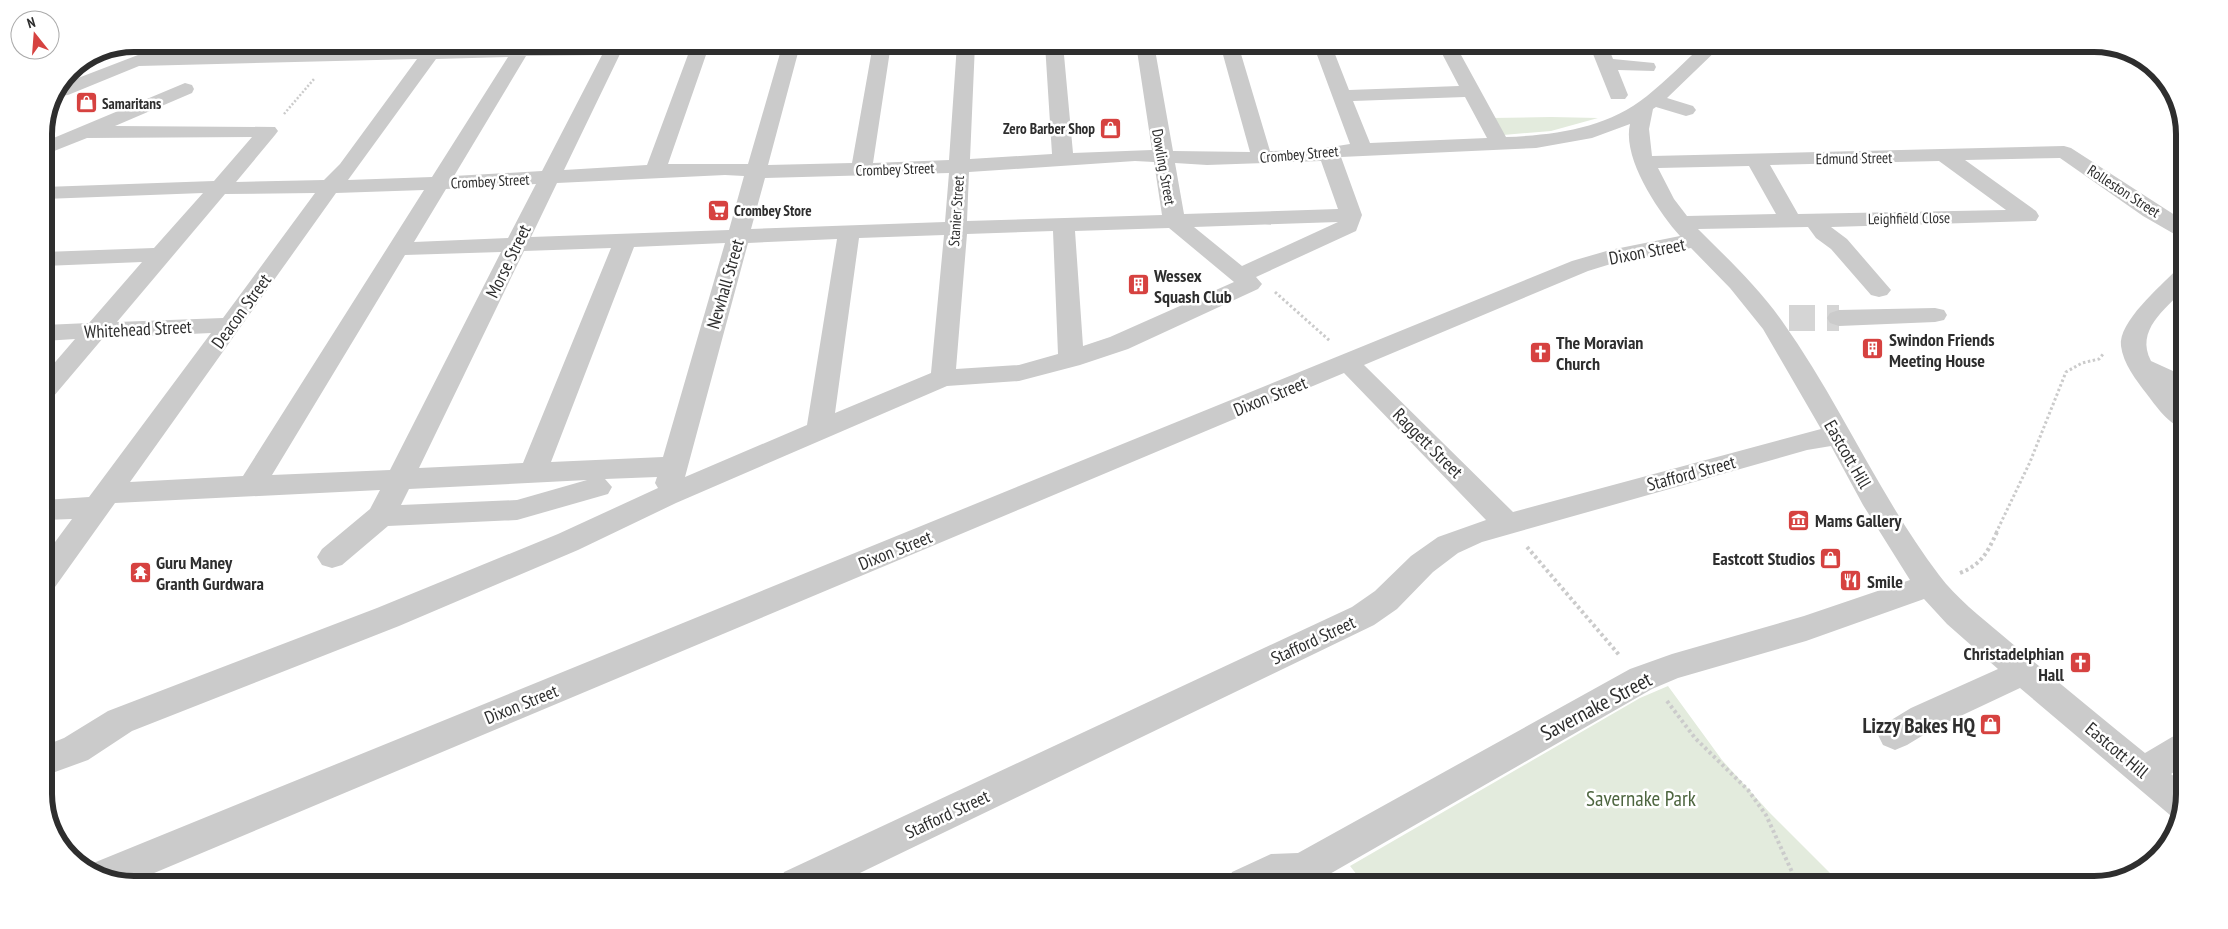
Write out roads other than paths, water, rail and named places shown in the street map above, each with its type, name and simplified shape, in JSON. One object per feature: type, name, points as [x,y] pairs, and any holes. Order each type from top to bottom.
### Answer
[{"type":"street","points":[[70,84],[157,52]]},
{"type":"street","points":[[134,61],[333,57],[396,52]]},
{"type":"street","name":"Deacon Street","points":[[53,567],[317,207],[329,187],[347,168],[432,52]]},
{"type":"street","points":[[251,486],[441,183],[520,52]]},
{"type":"street","name":"Morse Street","points":[[381,516],[612,52]]},
{"type":"street","points":[[655,171],[698,52]]},
{"type":"street","name":"Newhall Street","points":[[666,496],[758,172],[790,52]]},
{"type":"street","points":[[861,170],[881,52]]},
{"type":"street","name":"Stanier Street","points":[[943,378],[956,228],[966,52]]},
{"type":"street","points":[[1055,52],[1063,159]]},
{"type":"street","name":"Dowling Street","points":[[1146,52],[1174,221],[1245,280]]},
{"type":"street","points":[[1231,52],[1262,157]]},
{"type":"street","points":[[1325,52],[1362,149]]},
{"type":"street","points":[[1450,52],[1500,144]]},
{"type":"street","points":[[1602,52],[1618,95]]},
{"type":"street","name":"Crombey Street","points":[[53,193],[197,186],[250,189],[329,187],[725,169],[758,172],[861,170],[1135,155],[1206,159],[1329,153],[1362,149],[1558,140],[1596,131],[1623,120],[1649,103],[1705,52]]},
{"type":"street","points":[[1607,64],[1647,67]]},
{"type":"street","points":[[53,145],[185,89]]},
{"type":"street","points":[[1342,96],[1470,91]]},
{"type":"street","points":[[1649,103],[1686,110]]},
{"type":"street","name":"Eastcott Hill","points":[[1649,103],[1639,129],[1642,157],[1664,200],[1689,232],[1738,283],[1778,318],[1797,363],[1837,436],[1929,585],[1958,615],[2023,672],[2175,798]]},
{"type":"street","points":[[53,380],[268,131],[85,132]]},
{"type":"street","points":[[1596,131],[1622,141],[1642,157]]},
{"type":"street","name":"Edmund Street","points":[[1642,157],[1757,161],[2064,152]]},
{"type":"street","name":"Rolleston Street","points":[[2064,152],[2151,211],[2175,225]]},
{"type":"street","points":[[53,757],[76,748],[120,721],[397,614],[568,542],[666,496],[820,429],[943,378],[1019,373],[1071,359],[1119,343],[1348,226],[1351,215],[1329,153]]},
{"type":"street","name":"Leighfield Close","points":[[1689,232],[1802,220],[2004,216],[2026,226],[1945,156]]},
{"type":"street","points":[[1757,161],[1802,220],[1840,244],[1879,290]]},
{"type":"street","points":[[398,249],[516,243],[1351,215]]},
{"type":"street","points":[[1064,224],[1071,359]]},
{"type":"street","points":[[820,429],[850,232]]},
{"type":"street","name":"Dixon Street","points":[[112,873],[1587,264],[1689,232]]},
{"type":"street","points":[[533,472],[625,240]]},
{"type":"street","points":[[53,259],[161,255]]},
{"type":"street","points":[[2175,285],[2141,324],[2134,336],[2136,354],[2142,367],[2152,383],[2175,410]]},
{"type":"street","points":[[1839,318],[1935,315]]},
{"type":"street","name":"Whitehead Street","points":[[53,332],[231,325]]},
{"type":"street","name":"Raggett Street","points":[[1350,362],[1507,524]]},
{"type":"street","points":[[2142,367],[2175,382]]},
{"type":"street","name":"Stafford Street","points":[[827,876],[1364,616],[1386,600],[1422,564],[1448,545],[1507,524],[1807,441],[1837,436]]},
{"type":"street","points":[[53,508],[102,500],[251,486],[674,466]]},
{"type":"street","points":[[332,558],[381,516],[517,510],[598,487]]},
{"type":"street","name":"Savernake Street","points":[[1311,876],[1644,678],[1806,628],[1929,585]]},
{"type":"street","points":[[1895,736],[1923,718],[2023,672]]},
{"type":"street","points":[[2144,772],[2176,752]]},
{"type":"street","points":[[1262,876],[1271,871],[1297,876]]},
{"type":"tunnel","points":[[1789,318],[1839,318]]},
{"type":"place","name":"Samaritans","points":[[86,103]]},
{"type":"place","name":"Zero Barber Shop","points":[[1111,128]]},
{"type":"place","name":"Crombey Store","points":[[718,210]]},
{"type":"place","name":"Wessex Squash Club","points":[[1138,285]]},
{"type":"place","name":"Swindon Friends Meeting House","points":[[1873,349]]},
{"type":"place","name":"The Moravian Church","points":[[1540,352]]},
{"type":"place","name":"Mams Gallery","points":[[1799,520]]},
{"type":"place","name":"Eastcott Studios","points":[[1831,558]]},
{"type":"place","name":"Guru Maney Granth Gurdwara","points":[[140,572]]},
{"type":"place","name":"Smile","points":[[1851,581]]},
{"type":"place","name":"Christadelphian Hall","points":[[2080,663]]},
{"type":"place","name":"Lizzy Bakes HQ","points":[[1991,725]]},
{"type":"park label","name":"Savernake Park","points":[[1641,798]]}]
